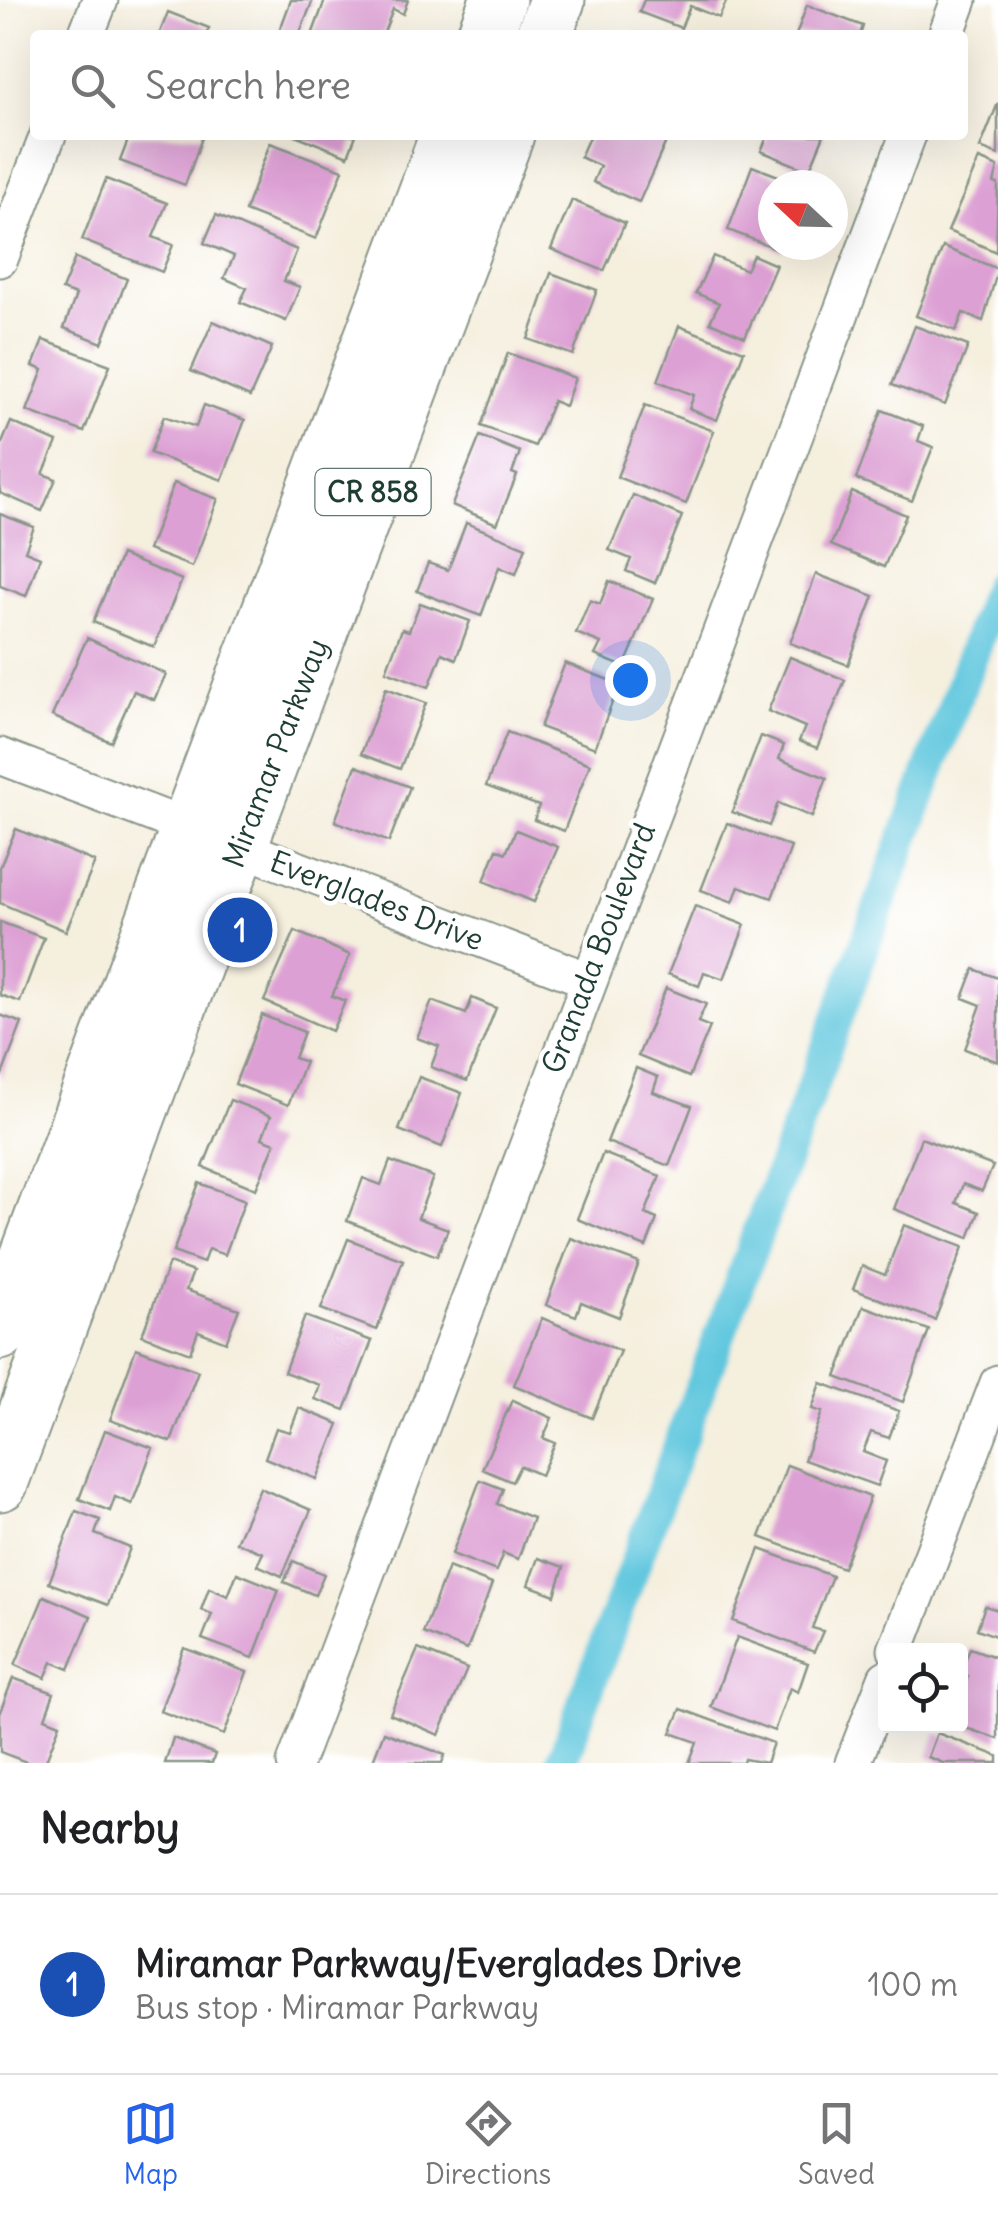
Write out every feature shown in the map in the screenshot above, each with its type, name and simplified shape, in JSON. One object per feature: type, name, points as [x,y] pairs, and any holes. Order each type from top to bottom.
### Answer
[{"type":"main road","points":[[487,30],[498,0]]},
{"type":"main road","points":[[546,30],[557,0]]},
{"type":"main road","name":"Miramar Parkway","points":[[0,1483],[446,140]]},
{"type":"main road","name":"Miramar Parkway","points":[[0,1332],[215,839],[504,140]]},
{"type":"street","points":[[88,30],[100,0]]},
{"type":"street","points":[[948,30],[959,0]]},
{"type":"street","points":[[0,259],[46,140]]},
{"type":"street","name":"Granada Boulevard","points":[[294,1763],[586,979],[906,140]]},
{"type":"street","name":"Everglades Drive","points":[[0,756],[586,979]]},
{"type":"street","points":[[899,1643],[998,1384]]},
{"type":"street","points":[[853,1763],[878,1699]]},
{"type":"building","points":[[291,0],[313,0],[301,30],[280,30]]},
{"type":"building","points":[[325,0],[408,0],[403,14],[393,9],[385,30],[314,30]]},
{"type":"building","points":[[644,0],[727,0],[719,18],[690,6],[681,28],[639,12]]},
{"type":"building","points":[[807,5],[863,26],[862,30],[798,30]]},
{"type":"building","points":[[168,12],[209,28],[208,30],[161,30]]},
{"type":"building","points":[[998,103],[998,155],[980,148]]},
{"type":"building","points":[[128,140],[201,140],[185,185],[120,161]]},
{"type":"building","points":[[308,140],[354,140],[348,156]]},
{"type":"building","points":[[588,140],[667,140],[639,202],[593,182],[600,166],[580,157]]},
{"type":"building","points":[[766,140],[822,140],[807,170],[761,151]]},
{"type":"building","points":[[270,143],[343,170],[316,239],[245,211]]},
{"type":"building","points":[[979,159],[998,167],[994,183],[998,184],[996,252],[948,231]]},
{"type":"building","points":[[752,166],[763,170],[758,170],[758,241],[728,230]]},
{"type":"building","points":[[106,179],[167,203],[153,237],[173,245],[162,272],[82,240]]},
{"type":"building","points":[[572,200],[625,223],[604,271],[551,249]]},
{"type":"building","points":[[216,215],[297,250],[284,281],[300,287],[286,321],[240,302],[247,288],[224,278],[234,256],[204,243]]},
{"type":"building","points":[[943,247],[998,269],[983,321],[963,313],[956,331],[916,316]]},
{"type":"building","points":[[753,255],[776,265],[745,337],[710,322],[719,303],[696,293],[713,256],[746,270]]},
{"type":"building","points":[[75,258],[127,279],[102,343],[64,328],[76,295],[62,290]]},
{"type":"building","points":[[551,273],[597,290],[573,355],[528,339]]},
{"type":"building","points":[[213,321],[272,347],[250,397],[191,371]]},
{"type":"building","points":[[679,326],[744,351],[717,420],[689,409],[694,395],[658,381]]},
{"type":"building","points":[[915,326],[968,346],[945,405],[892,385]]},
{"type":"building","points":[[43,340],[110,365],[84,432],[27,411],[43,370],[33,366]]},
{"type":"building","points":[[508,353],[575,378],[565,406],[553,401],[535,446],[481,426]]},
{"type":"building","points":[[204,405],[245,420],[222,480],[150,453],[164,416],[196,427]]},
{"type":"building","points":[[645,405],[714,431],[686,504],[617,477]]},
{"type":"building","points":[[882,410],[923,426],[918,441],[933,447],[912,501],[856,479]]},
{"type":"building","points":[[11,422],[57,442],[43,474],[56,479],[42,511],[0,493],[0,448]]},
{"type":"building","points":[[480,436],[520,452],[512,473],[517,475],[497,524],[452,505]]},
{"type":"building","points":[[174,483],[218,499],[192,567],[148,550]]},
{"type":"building","points":[[852,492],[906,515],[884,567],[831,545]]},
{"type":"building","points":[[633,495],[682,516],[655,583],[626,571],[631,559],[609,550]]},
{"type":"building","points":[[0,514],[34,527],[25,551],[40,557],[26,596],[0,586]]},
{"type":"building","points":[[466,523],[526,547],[516,574],[499,567],[481,616],[417,591],[428,563],[448,570]]},
{"type":"building","points":[[121,555],[182,580],[154,647],[93,622]]},
{"type":"building","points":[[816,574],[874,596],[848,665],[790,643]]},
{"type":"building","points":[[609,581],[653,599],[624,667],[595,655],[601,643],[576,633],[590,600],[600,604]]},
{"type":"building","points":[[420,603],[470,621],[456,659],[442,653],[429,687],[386,671],[402,629],[409,631]]},
{"type":"building","points":[[87,638],[166,674],[154,700],[134,691],[111,742],[52,716]]},
{"type":"building","points":[[790,657],[845,680],[817,748],[799,741],[805,727],[768,711]]},
{"type":"building","points":[[565,663],[619,684],[595,748],[540,727]]},
{"type":"building","points":[[386,688],[426,703],[400,769],[361,754]]},
{"type":"building","points":[[507,732],[590,764],[564,831],[534,820],[539,806],[486,786]]},
{"type":"building","points":[[761,736],[784,745],[779,759],[827,778],[812,817],[778,803],[769,826],[732,812]]},
{"type":"building","points":[[356,766],[410,787],[389,842],[335,821]]},
{"type":"building","points":[[727,823],[791,847],[772,898],[739,886],[733,902],[701,890]]},
{"type":"building","points":[[16,829],[95,862],[66,931],[0,903],[0,867]]},
{"type":"building","points":[[516,830],[558,847],[534,902],[484,881],[497,849],[506,853]]},
{"type":"building","points":[[695,906],[745,925],[724,979],[704,972],[699,986],[668,974]]},
{"type":"building","points":[[0,922],[44,938],[20,1002],[0,995]]},
{"type":"building","points":[[295,931],[350,955],[332,996],[345,1001],[332,1031],[264,1001]]},
{"type":"building","points":[[974,969],[998,978],[998,1062],[965,1049],[981,1005],[963,998]]},
{"type":"building","points":[[666,988],[706,1004],[698,1022],[710,1027],[689,1077],[638,1056]]},
{"type":"building","points":[[472,998],[496,1008],[467,1081],[431,1067],[439,1046],[417,1038],[432,1001],[466,1014]]},
{"type":"building","points":[[0,1015],[22,1023],[0,1080]]},
{"type":"building","points":[[262,1015],[304,1032],[294,1058],[305,1062],[288,1105],[235,1084]]},
{"type":"building","points":[[636,1068],[658,1077],[653,1092],[692,1106],[669,1166],[607,1142]]},
{"type":"building","points":[[419,1077],[462,1093],[442,1147],[399,1130]]},
{"type":"building","points":[[230,1100],[271,1116],[262,1138],[275,1143],[256,1189],[203,1167]]},
{"type":"building","points":[[921,1138],[993,1166],[982,1191],[963,1184],[956,1203],[979,1212],[969,1238],[894,1209]]},
{"type":"building","points":[[603,1153],[660,1176],[645,1214],[657,1219],[646,1247],[577,1219]]},
{"type":"building","points":[[390,1161],[433,1177],[418,1218],[448,1229],[437,1256],[347,1221],[363,1178],[381,1185]]},
{"type":"building","points":[[199,1183],[245,1200],[225,1255],[208,1249],[203,1263],[173,1252]]},
{"type":"building","points":[[904,1225],[963,1247],[935,1320],[853,1289],[862,1266],[885,1275]]},
{"type":"building","points":[[571,1238],[639,1263],[619,1317],[581,1302],[576,1316],[546,1305]]},
{"type":"building","points":[[348,1239],[403,1260],[377,1330],[321,1309]]},
{"type":"building","points":[[169,1263],[193,1272],[186,1290],[239,1309],[226,1342],[198,1331],[190,1353],[142,1335]]},
{"type":"building","points":[[863,1306],[929,1330],[903,1402],[836,1377]]},
{"type":"building","points":[[305,1316],[372,1341],[345,1410],[315,1399],[320,1385],[284,1372]]},
{"type":"building","points":[[542,1318],[620,1351],[592,1418],[514,1385]]},
{"type":"building","points":[[136,1348],[198,1371],[171,1442],[110,1420]]},
{"type":"building","points":[[821,1383],[899,1411],[889,1438],[871,1432],[863,1452],[886,1461],[877,1486],[804,1460],[822,1412],[812,1409]]},
{"type":"building","points":[[512,1400],[552,1418],[543,1438],[555,1443],[541,1475],[520,1466],[512,1482],[482,1469]]},
{"type":"building","points":[[299,1408],[339,1424],[317,1479],[265,1458],[276,1428],[290,1432]]},
{"type":"building","points":[[105,1430],[153,1448],[132,1504],[115,1497],[110,1511],[79,1499]]},
{"type":"building","points":[[787,1465],[870,1497],[843,1568],[760,1537]]},
{"type":"building","points":[[480,1480],[503,1489],[497,1504],[533,1518],[518,1559],[503,1553],[496,1571],[452,1554]]},
{"type":"building","points":[[260,1488],[311,1510],[282,1576],[257,1565],[263,1553],[236,1542]]},
{"type":"building","points":[[76,1511],[100,1520],[95,1534],[130,1548],[108,1605],[49,1583]]},
{"type":"building","points":[[760,1549],[832,1576],[812,1628],[823,1631],[814,1652],[733,1621]]},
{"type":"building","points":[[538,1558],[564,1567],[555,1595],[528,1585]]},
{"type":"building","points":[[293,1561],[324,1574],[315,1595],[284,1582]]},
{"type":"building","points":[[448,1567],[492,1584],[467,1650],[423,1633]]},
{"type":"building","points":[[237,1573],[279,1590],[253,1658],[202,1639],[212,1614],[201,1610],[209,1588],[228,1596]]},
{"type":"building","points":[[44,1596],[91,1616],[69,1669],[52,1662],[45,1678],[15,1665]]},
{"type":"building","points":[[985,1606],[998,1610],[998,1637],[977,1629]]},
{"type":"building","points":[[737,1637],[808,1663],[798,1692],[790,1688],[774,1731],[711,1707]]},
{"type":"building","points":[[184,1648],[247,1672],[224,1735],[160,1711]]},
{"type":"building","points":[[970,1648],[998,1658],[998,1739],[968,1729]]},
{"type":"building","points":[[418,1649],[467,1669],[439,1735],[390,1714]]},
{"type":"building","points":[[13,1678],[54,1693],[45,1718],[60,1724],[45,1763],[29,1763],[0,1752],[0,1712]]},
{"type":"building","points":[[681,1709],[773,1743],[766,1763],[744,1759],[743,1763],[689,1763],[697,1742],[671,1733]]},
{"type":"building","points":[[384,1732],[445,1755],[442,1763],[372,1763]]},
{"type":"building","points":[[937,1733],[998,1756],[998,1763],[943,1763],[928,1757]]},
{"type":"building","points":[[173,1738],[215,1754],[212,1763],[165,1763]]},
{"type":"waterway","points":[[561,1763],[998,586]]},
{"type":"place","name":"Miramar Parkway/Everglades Drive","points":[[240,930]]}]
